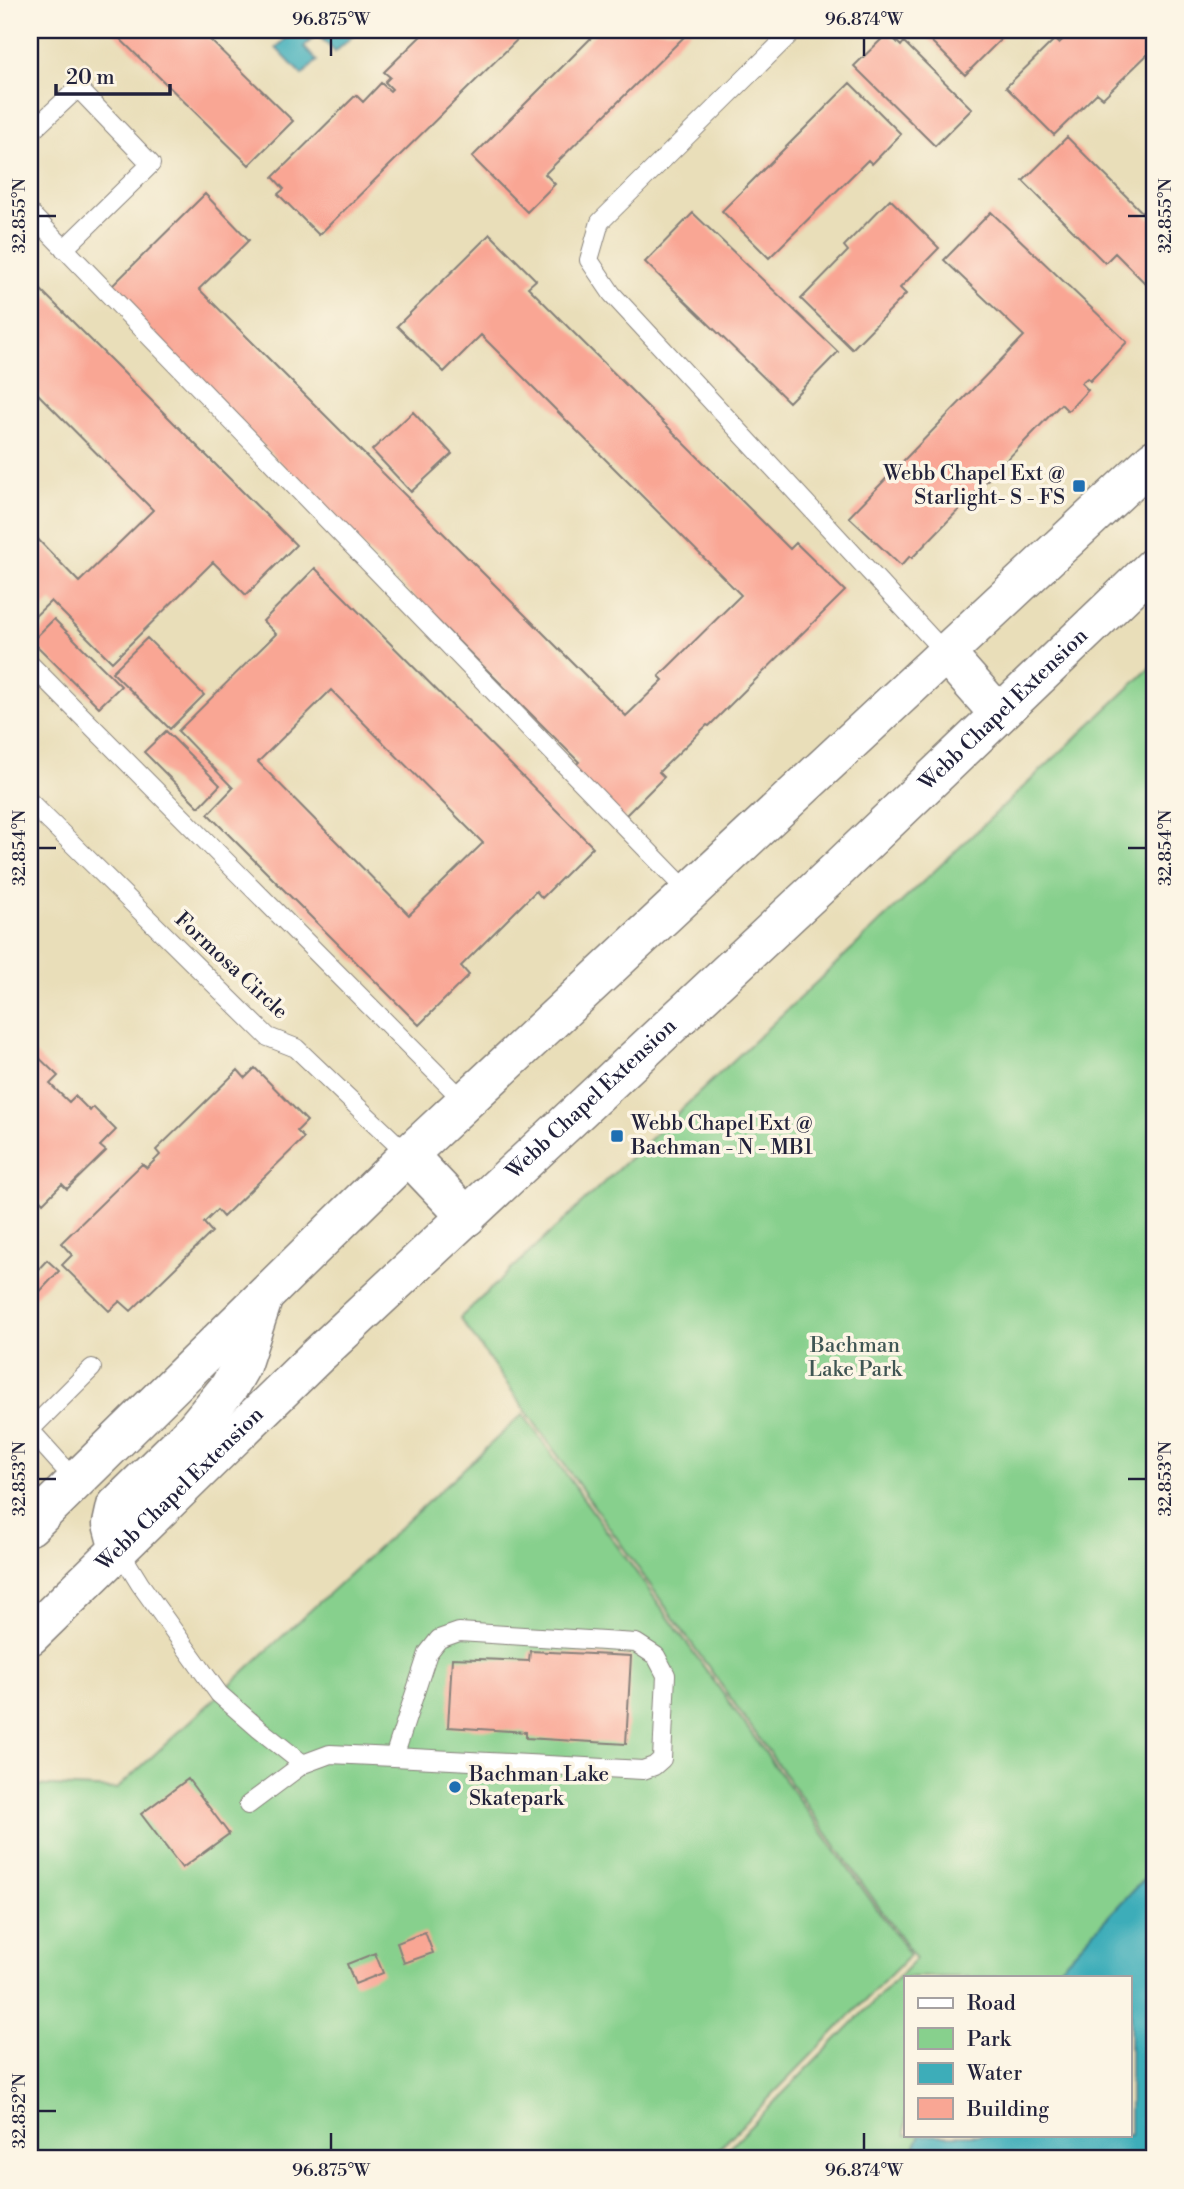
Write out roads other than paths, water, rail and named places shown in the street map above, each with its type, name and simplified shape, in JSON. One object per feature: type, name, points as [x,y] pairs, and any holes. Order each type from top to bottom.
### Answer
[{"type":"main road","points":[[30,1526],[408,1155],[1154,459]]},
{"type":"main road","name":"Webb Chapel Extension","points":[[30,1636],[317,1356],[838,869],[1154,566]]},
{"type":"main road","points":[[946,654],[999,714]]},
{"type":"main road","points":[[408,1155],[467,1217]]},
{"type":"main road","points":[[119,1550],[112,1524],[116,1506],[192,1432],[229,1387],[241,1366],[263,1297]]},
{"type":"lane","points":[[793,30],[600,222],[589,260],[612,294],[946,654]]},
{"type":"lane","points":[[30,133],[78,88],[151,163],[64,249]]},
{"type":"lane","points":[[30,213],[689,892]]},
{"type":"lane","points":[[30,664],[465,1102]]},
{"type":"lane","name":"Formosa Circle","points":[[30,802],[268,1037],[296,1048],[408,1155]]},
{"type":"lane","points":[[76,1481],[30,1430],[92,1368]]},
{"type":"lane","points":[[119,1550],[140,1584],[219,1694],[303,1764]]},
{"type":"lane","points":[[248,1805],[303,1764],[330,1754],[643,1770],[662,1759],[666,1675],[656,1656],[636,1643],[459,1632],[439,1639],[428,1653],[394,1757]]},
{"type":"water","points":[[295,30],[350,30],[355,34],[335,52],[317,34],[304,47],[317,61],[302,75],[276,48]]},
{"type":"water","points":[[1154,1868],[1154,2159],[909,2159],[920,2136],[1132,2136],[1132,1976],[1052,1976]]},
{"type":"place","name":"Webb Chapel Ext @ Starlight- S - FS","points":[[1079,486]]},
{"type":"place","name":"Webb Chapel Ext @ Bachman - N - MB1","points":[[617,1136]]},
{"type":"place","name":"Bachman Lake Skatepark","points":[[455,1787]]},
{"type":"park label","name":"Bachman Lake Park","points":[[855,1358]]}]
